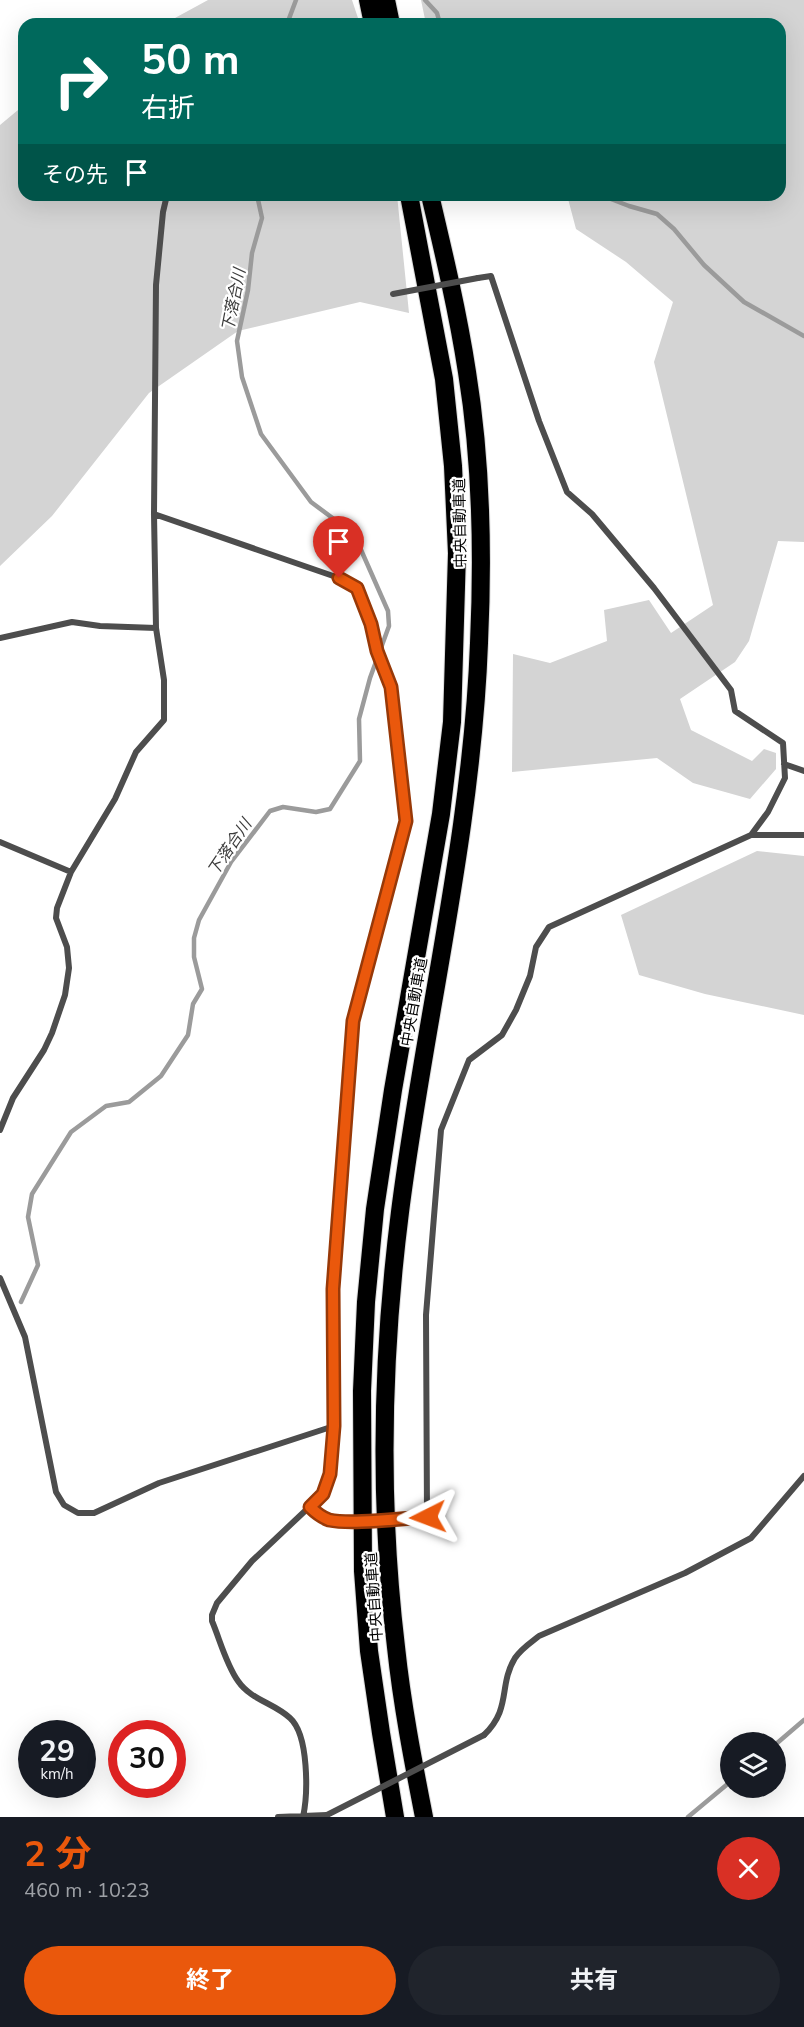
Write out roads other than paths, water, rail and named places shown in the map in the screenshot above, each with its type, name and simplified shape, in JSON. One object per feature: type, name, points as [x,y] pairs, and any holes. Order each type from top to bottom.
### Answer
[{"type":"highway","name":"中央自動車道","points":[[395,1817],[369,1651],[363,1571],[362,1392],[365,1313],[375,1209],[441,814],[452,722],[457,575],[453,466],[444,379],[410,201]]},
{"type":"highway","name":"中央自動車道","points":[[424,1817],[396,1647],[389,1570],[386,1488],[389,1336],[400,1214],[416,1095],[464,819],[475,723],[479,629],[477,462],[468,373],[431,201]]},
{"type":"street","points":[[0,1130],[13,1098],[48,1042],[65,995],[69,968],[68,947],[56,918],[57,908],[71,872],[115,799],[136,752],[164,720],[164,680],[156,628],[154,514],[156,285],[166,201]]},
{"type":"street","points":[[393,294],[491,276],[538,421],[567,492],[592,514],[654,588],[731,690],[735,711],[783,743],[785,778],[768,812],[751,835]]},
{"type":"street","points":[[154,514],[339,578],[357,588],[391,687],[406,821],[353,1021],[333,1289],[334,1426],[330,1474],[323,1494],[252,1561],[218,1603],[212,1615],[212,1621],[238,1681],[251,1695],[291,1718],[297,1727],[302,1740],[307,1785],[304,1816]]},
{"type":"street","points":[[0,638],[72,622],[100,626],[156,628]]},
{"type":"street","points":[[784,764],[804,771]]},
{"type":"street","points":[[310,1507],[316,1514],[328,1519],[344,1521],[428,1517],[426,1315],[441,1130],[469,1060],[502,1035],[516,1010],[530,976],[536,947],[549,927],[751,835],[804,835]]},
{"type":"street","points":[[0,842],[71,872]]},
{"type":"street","points":[[0,1278],[25,1337],[56,1492],[64,1505],[78,1513],[94,1513],[159,1483],[334,1426]]},
{"type":"street","points":[[278,1817],[327,1815],[484,1735],[498,1718],[508,1674],[515,1658],[525,1647],[539,1636],[685,1573],[752,1538],[804,1476]]},
{"type":"waterway","name":"下落合川","points":[[289,18],[296,0]]},
{"type":"waterway","name":"下落合川","points":[[425,0],[437,13],[438,18]]},
{"type":"waterway","name":"下落合川","points":[[21,1302],[38,1265],[28,1217],[32,1194],[71,1132],[106,1106],[129,1102],[161,1076],[188,1035],[193,1004],[202,989],[194,957],[194,938],[199,920],[231,862],[270,811],[283,807],[316,812],[330,809],[360,761],[359,719],[370,678],[389,626],[388,611],[354,534],[311,502],[261,434],[242,377],[237,341],[248,290],[252,253],[262,218],[258,201]]},
{"type":"waterway","name":"下落合川","points":[[616,201],[657,214],[674,229],[704,265],[744,302],[804,336]]},
{"type":"waterway","points":[[786,1735],[804,1720]]},
{"type":"waterway","points":[[688,1817],[720,1790]]}]
